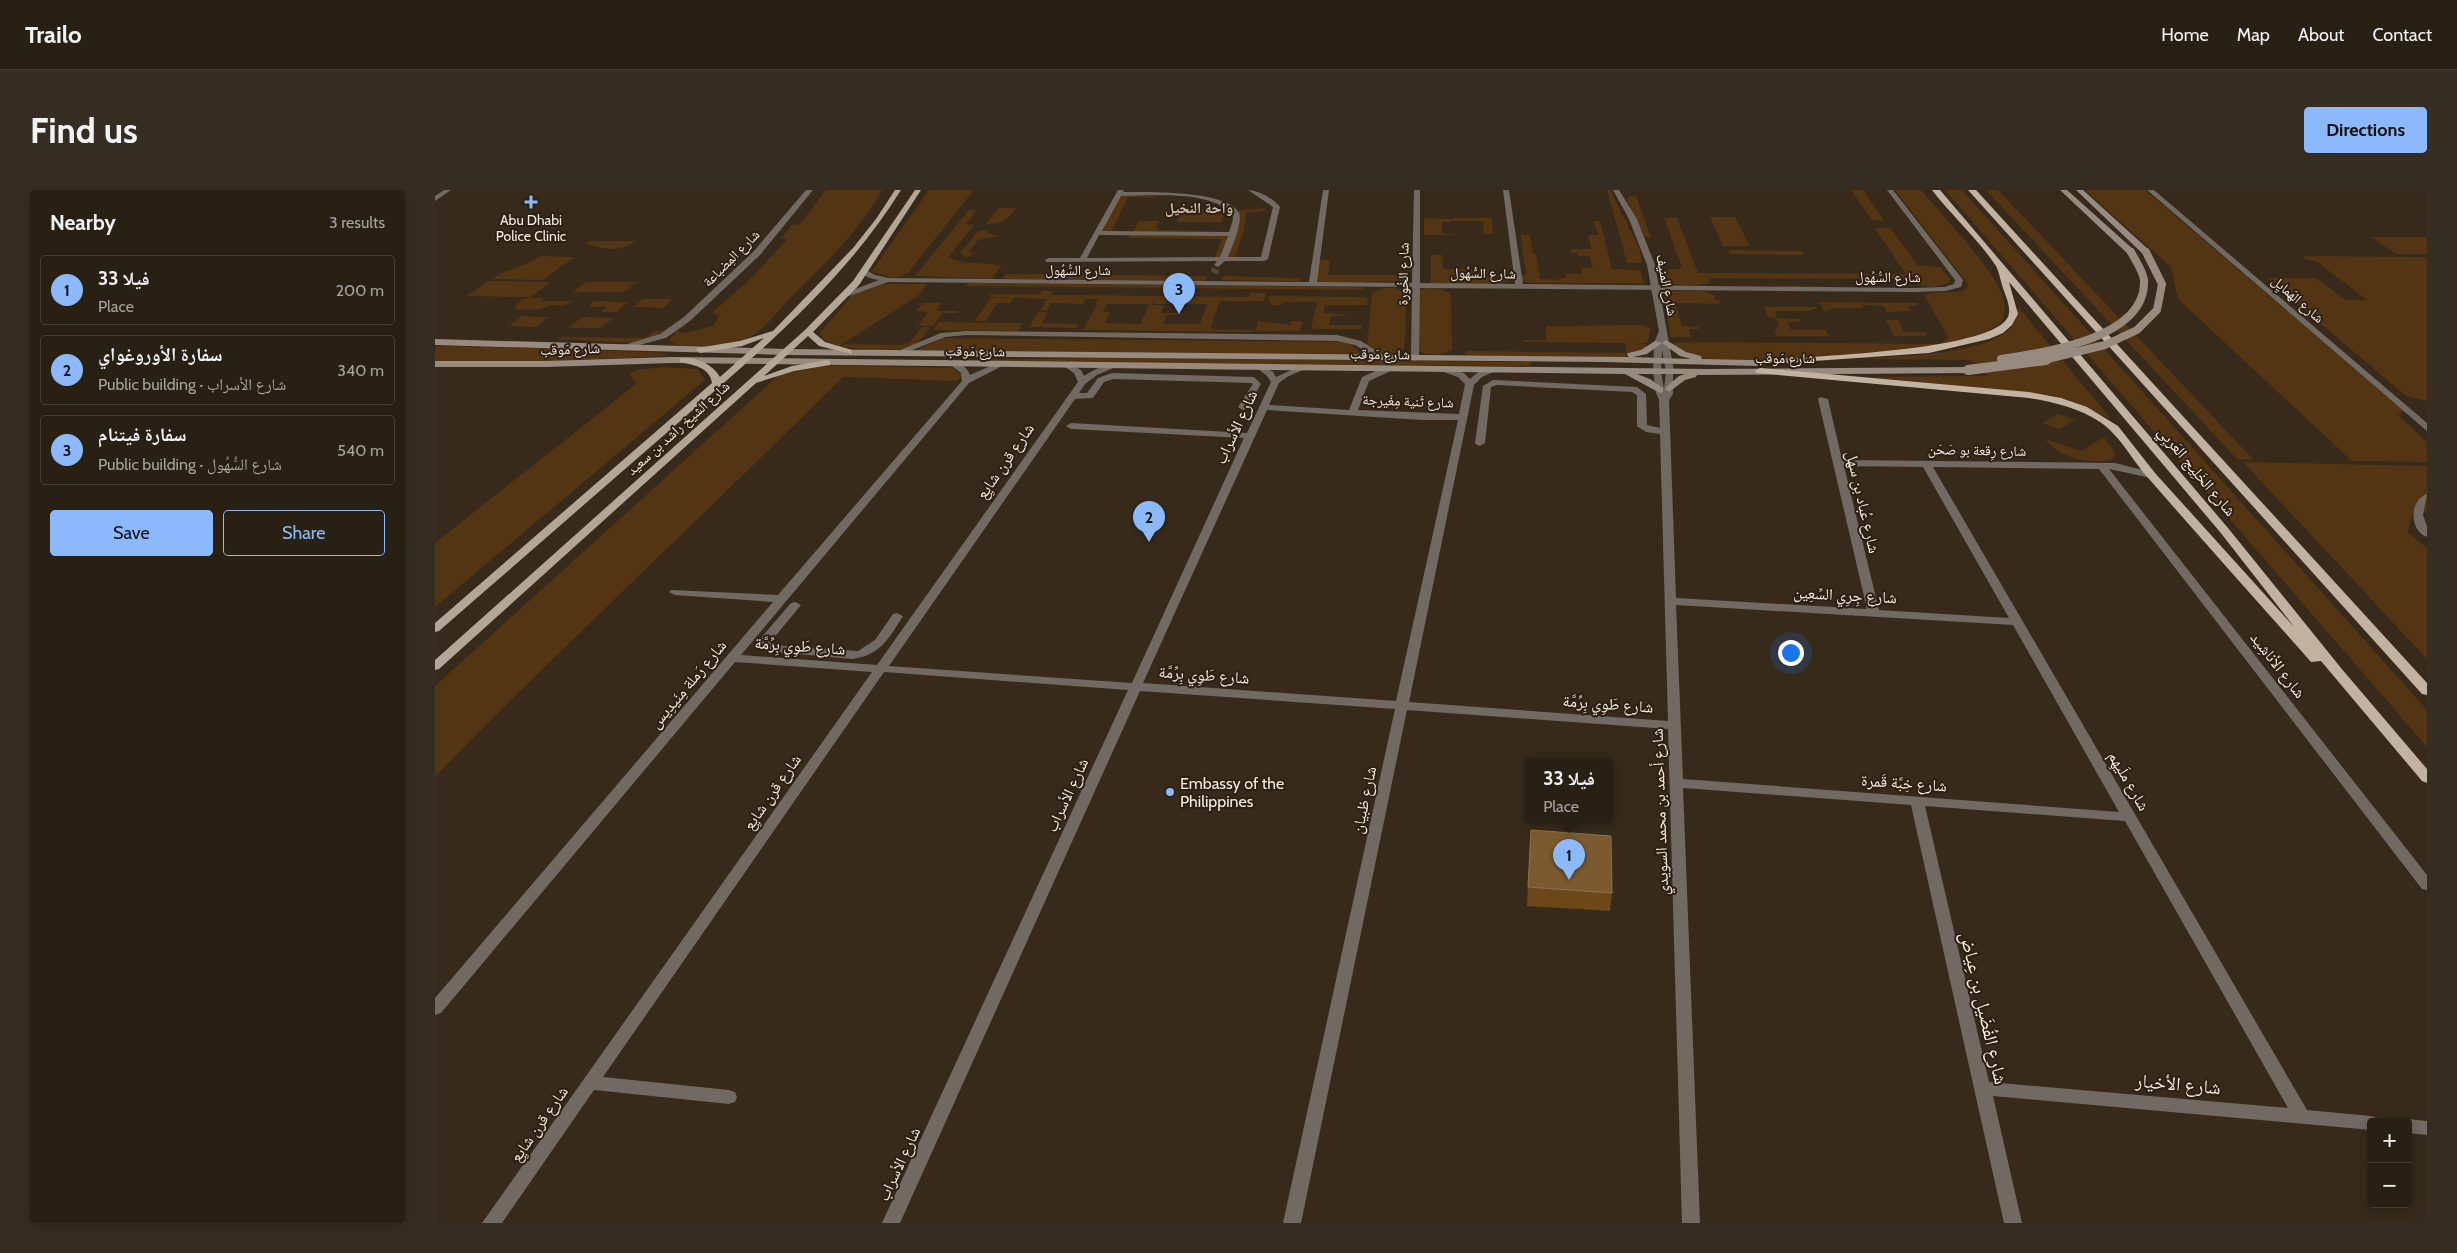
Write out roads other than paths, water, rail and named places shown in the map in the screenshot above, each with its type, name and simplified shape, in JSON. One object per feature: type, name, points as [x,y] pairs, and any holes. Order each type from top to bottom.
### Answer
[{"type":"highway","name":"شارع الخَلِيج العَربِي","points":[[1936,190],[2224,530],[2336,671],[2427,778]]},
{"type":"highway","name":"شارع الخَلِيج العَربِي","points":[[1972,190],[2427,691]]},
{"type":"highway","points":[[1978,190],[1992,207],[1995,214]]},
{"type":"highway","points":[[1759,367],[1929,350],[1986,337],[2000,331],[2009,323],[2013,314],[2013,305],[1999,264]]},
{"type":"highway","points":[[1759,367],[2029,395],[2057,400],[2083,408],[2104,420],[2311,655],[2336,671]]},
{"type":"main road","name":"شارع الشيخ راشد بن سعيد","points":[[435,629],[747,360],[781,328],[855,250],[879,220],[898,190]]},
{"type":"main road","name":"شارع الشيخ راشد بن سعيد","points":[[435,666],[808,332],[846,294],[864,271],[918,190]]},
{"type":"main road","name":"شارع مَوقب","points":[[435,364],[747,360],[827,363],[1708,372],[1759,367],[1962,362],[2041,353],[2083,342],[2115,327],[2136,310],[2145,291],[2143,272],[2131,252],[2063,190]]},
{"type":"main road","name":"شارع مَوقب","points":[[435,342],[786,352],[1601,359],[1712,362],[1759,367],[1968,370],[2053,360],[2099,348],[2132,332],[2154,313],[2163,293],[2159,272],[2146,252],[2079,190]]},
{"type":"main road","points":[[700,350],[747,342],[781,328]]},
{"type":"main road","points":[[808,332],[822,344],[849,352]]},
{"type":"main road","points":[[1601,359],[1641,354],[1662,343],[1683,354],[1712,362]]},
{"type":"main road","points":[[683,360],[711,370],[717,380],[717,385]]},
{"type":"main road","points":[[748,385],[792,369],[827,363]]},
{"type":"main road","points":[[1614,371],[1641,379],[1664,393],[1682,378],[1708,372]]},
{"type":"street","points":[[435,199],[448,190]]},
{"type":"street","name":"شارع المِضباعة","points":[[627,347],[663,336],[698,309],[739,271],[778,230],[810,190]]},
{"type":"street","points":[[1049,260],[1257,261],[1266,258],[1279,200],[1258,196],[1251,190]]},
{"type":"street","points":[[1313,284],[1326,190]]},
{"type":"street","name":"شارع الخُورة","points":[[1415,358],[1417,190]]},
{"type":"street","points":[[1506,190],[1519,286]]},
{"type":"street","name":"شارع المنيف","points":[[1616,190],[1644,242],[1656,287],[1662,332],[1657,371]]},
{"type":"street","name":"شارع السُّهُول","points":[[864,271],[873,277],[888,280],[1913,290],[1945,289],[1958,285],[1959,280],[1890,190]]},
{"type":"street","name":"شارع الهَمايِل","points":[[2150,190],[2427,428]]},
{"type":"street","points":[[1082,260],[1121,192],[1183,194],[1215,199],[1225,203],[1235,213],[1233,234],[1219,271],[1210,283]]},
{"type":"street","points":[[1097,233],[1233,234]]},
{"type":"street","points":[[1219,271],[1219,283]]},
{"type":"street","name":"شارع السُّهُول","points":[[846,294],[888,280]]},
{"type":"street","points":[[897,353],[944,335],[966,333],[1337,338],[1357,343],[1382,357]]},
{"type":"street","points":[[663,336],[662,343],[666,348]]},
{"type":"street","name":"شارع المنيف","points":[[1662,343],[1669,361],[1670,371]]},
{"type":"street","points":[[955,364],[965,372],[967,381]]},
{"type":"street","name":"شارع رَملة مِنَيدِيس","points":[[435,1009],[967,381],[981,372],[1000,365]]},
{"type":"street","points":[[1066,365],[1078,372],[1082,382]]},
{"type":"street","name":"شارع قرن شايِع","points":[[491,1223],[1082,382],[1094,373],[1114,366]]},
{"type":"street","name":"شارع الأسراب","points":[[1260,367],[1270,374],[1275,382]]},
{"type":"street","name":"شارع الأسراب","points":[[891,1223],[1275,382],[1285,375],[1305,367]]},
{"type":"street","name":"شارع ثَنية مِغَيرجة","points":[[1347,368],[1365,379]]},
{"type":"street","name":"شارع ثَنية مِغَيرجة","points":[[1352,413],[1365,379],[1390,368]]},
{"type":"street","points":[[1445,369],[1461,375],[1470,384],[1479,375],[1496,369]]},
{"type":"street","name":"شارع أحمد بن محمد السويدي","points":[[1657,371],[1664,393],[1691,1223]]},
{"type":"street","name":"شارع أحمد بن محمد السويدي","points":[[1664,393],[1670,371]]},
{"type":"street","points":[[1072,396],[1090,396],[1103,379],[1115,376],[1251,379],[1257,384],[1243,407]]},
{"type":"street","points":[[1480,443],[1487,386],[1492,383],[1631,388],[1641,394],[1642,426],[1649,430],[1665,432]]},
{"type":"street","name":"شارع ظبيان","points":[[1292,1223],[1470,384]]},
{"type":"street","name":"شارع ثَنية مِغَيرجة","points":[[1249,398],[1266,403],[1352,413],[1463,419],[1482,422]]},
{"type":"street","name":"شارع عُباد بن سهل","points":[[1823,399],[1874,613]]},
{"type":"street","points":[[1071,426],[1251,436]]},
{"type":"street","name":"شارع رِقعة بو صَحَن","points":[[2109,466],[2136,457]]},
{"type":"street","name":"شارع رِقعة بو صَحَن","points":[[1838,462],[2109,466],[2151,475]]},
{"type":"street","name":"شارع ملَيهِم","points":[[1926,464],[2301,1116]]},
{"type":"street","name":"شارع الأناشِيد","points":[[2109,466],[2427,885]]},
{"type":"street","points":[[2427,497],[2419,506],[2417,512],[2421,527],[2427,534]]},
{"type":"street","points":[[675,592],[781,599]]},
{"type":"street","name":"شارع جِرِي السِّعِين","points":[[1671,600],[2017,622]]},
{"type":"street","points":[[795,605],[767,638],[765,644],[773,650],[852,655],[868,652],[875,647],[897,616]]},
{"type":"street","points":[[804,663],[812,652]]},
{"type":"street","name":"شارع طَوِي بِرِّمَّة","points":[[732,658],[1675,725]]},
{"type":"street","name":"شارع خِبَّة قَمرة","points":[[1677,783],[2129,817]]},
{"type":"street","name":"شارع الفُضَيل بن عِياض","points":[[1917,801],[2013,1223]]},
{"type":"street","points":[[589,1083],[729,1097]]},
{"type":"street","name":"شارع الأخيار","points":[[1982,1088],[2367,1123]]},
{"type":"street","points":[[2412,1126],[2427,1128]]},
{"type":"tunnel","points":[[1214,273],[1216,269]]},
{"type":"place","name":"Abu Dhabi Police Clinic","points":[[531,202]]},
{"type":"place","name":"سفارة فيتنام","points":[[1179,314]]},
{"type":"place","name":"سفارة الأوروغواي","points":[[1149,542]]},
{"type":"place","name":"Embassy of the Philippines","points":[[1170,792]]},
{"type":"place","name":"فيلا 33","points":[[1569,880]]},
{"type":"district","name":"واحة النخيل","points":[[1199,208]]}]
